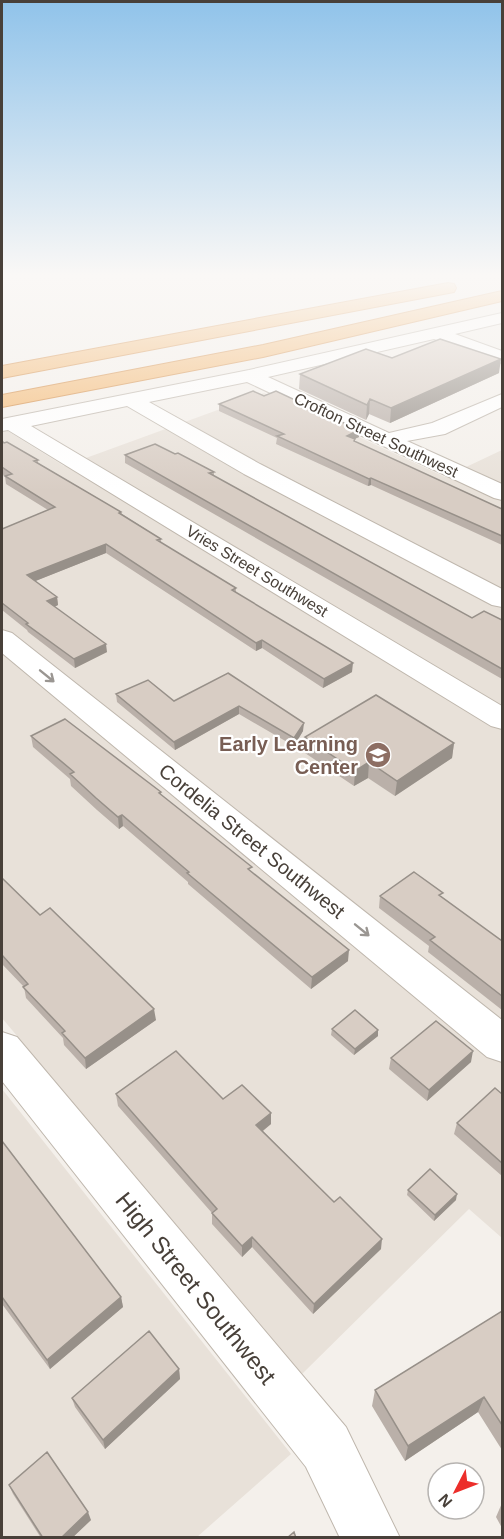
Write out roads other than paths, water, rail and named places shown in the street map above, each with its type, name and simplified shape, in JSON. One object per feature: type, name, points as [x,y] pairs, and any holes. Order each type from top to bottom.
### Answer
[{"type":"highway","points":[[2,372],[137,347]]},
{"type":"highway","points":[[2,385],[205,347]]},
{"type":"highway","points":[[5,416],[278,347]]},
{"type":"street","points":[[5,416],[131,400],[380,347]]},
{"type":"street","points":[[473,347],[502,357]]},
{"type":"street","name":"Crofton Street Southwest","points":[[249,376],[502,493]]},
{"type":"street","points":[[131,400],[252,469],[502,599]]},
{"type":"street","points":[[389,441],[402,435],[437,429],[502,400]]},
{"type":"street","name":"Vries Street Southwest","points":[[5,416],[502,719]]},
{"type":"street","name":"Cordelia Street Southwest","points":[[2,639],[502,1044]]},
{"type":"street","name":"High Street Southwest","points":[[2,1050],[326,1447],[371,1538]]},
{"type":"place","name":"Early Learning Center","points":[[378,755]]}]
